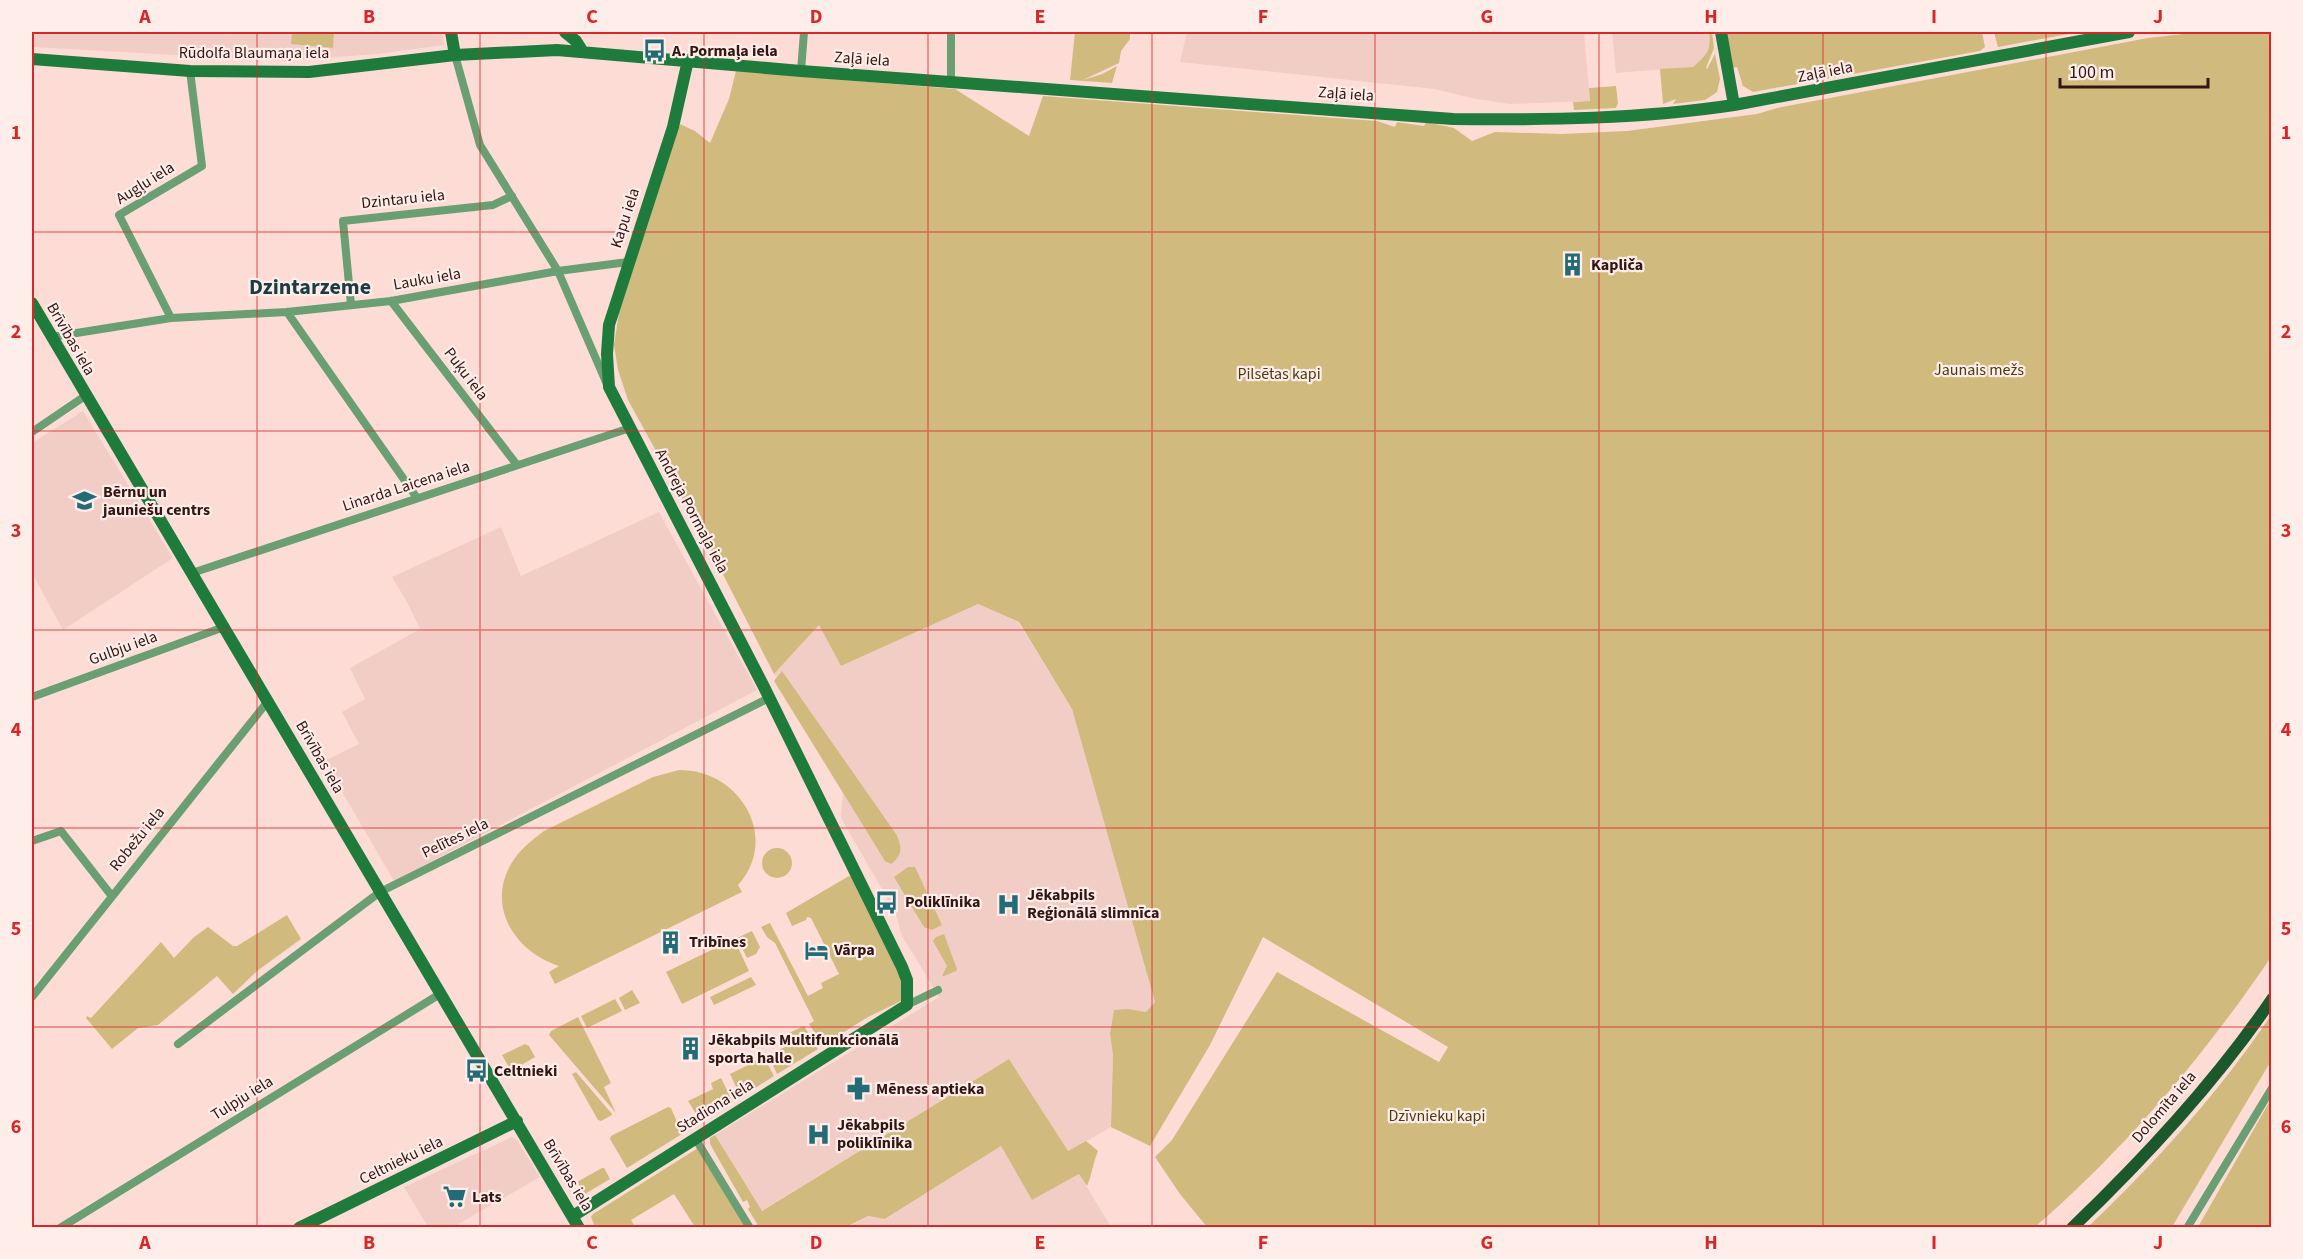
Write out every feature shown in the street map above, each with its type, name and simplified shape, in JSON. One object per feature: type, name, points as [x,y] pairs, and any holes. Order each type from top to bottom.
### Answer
[{"type":"main road","name":"Andreja Pormaļa iela","points":[[451,32],[455,55]]},
{"type":"main road","points":[[565,32],[576,41],[583,52]]},
{"type":"main road","points":[[1721,32],[1734,105]]},
{"type":"main road","name":"Zaļā iela","points":[[583,52],[1453,119],[1594,118],[1698,111],[2129,32]]},
{"type":"main road","name":"Rūdolfa Blaumaņa iela","points":[[32,59],[190,71],[309,72],[455,55],[532,50],[583,52]]},
{"type":"main road","name":"Kapu iela","points":[[609,387],[607,354],[609,325],[673,127],[688,60]]},
{"type":"main road","name":"Brīvības iela","points":[[32,303],[576,1222]]},
{"type":"main road","name":"Andreja Pormaļa iela","points":[[609,387],[769,698],[902,967],[907,980],[907,1005]]},
{"type":"main road","name":"Dolomīta iela","points":[[2072,1227],[2148,1151],[2183,1112],[2224,1063],[2271,999]]},
{"type":"main road","name":"Stadiona iela","points":[[576,1222],[695,1138],[907,1005]]},
{"type":"main road","name":"Celtnieku iela","points":[[299,1227],[517,1121]]},
{"type":"street","points":[[801,70],[804,32]]},
{"type":"street","points":[[951,32],[951,82]]},
{"type":"street","name":"Andreja Pormaļa iela","points":[[455,55],[480,145],[558,271],[609,387]]},
{"type":"street","name":"Augļu iela","points":[[171,318],[119,214],[202,166],[190,71]]},
{"type":"street","name":"Dzintaru iela","points":[[351,305],[343,221],[493,205],[512,196]]},
{"type":"street","name":"Lauku iela","points":[[51,337],[171,318],[287,312],[391,301],[558,271],[628,262]]},
{"type":"street","name":"Puķu iela","points":[[391,301],[517,465]]},
{"type":"street","points":[[287,312],[417,498]]},
{"type":"street","points":[[32,432],[85,396]]},
{"type":"street","name":"Linarda Laicena iela","points":[[192,573],[630,428]]},
{"type":"street","name":"Gulbju iela","points":[[32,697],[224,627]]},
{"type":"street","name":"Pelītes iela","points":[[178,1044],[380,892],[769,698]]},
{"type":"street","name":"Robežu iela","points":[[32,994],[268,701]]},
{"type":"street","points":[[32,841],[61,831],[111,895]]},
{"type":"street","name":"Stadiona iela","points":[[907,1005],[938,990]]},
{"type":"street","name":"Tulpju iela","points":[[60,1227],[440,994]]},
{"type":"street","points":[[2187,1227],[2271,1088]]},
{"type":"street","points":[[695,1138],[750,1227]]},
{"type":"shaded area","points":[[32,32],[442,32],[444,45],[377,54],[284,61],[32,47]]},
{"type":"shaded area","points":[[1187,32],[1584,32],[1590,101],[1510,104],[1434,89],[1180,62]]},
{"type":"shaded area","points":[[1612,32],[1709,32],[1710,47],[1707,54],[1693,67],[1616,73]]},
{"type":"shaded area","name":"Bērnu un jauniešu centrs","points":[[83,411],[173,558],[63,630],[32,573],[32,443]]},
{"type":"shaded area","points":[[659,512],[757,690],[394,881],[324,761],[359,744],[342,712],[365,699],[350,668],[420,629],[392,577],[501,527],[521,576]]},
{"type":"shaded area","name":"Jēkabpils Reģionālā slimnīca","points":[[978,604],[1018,622],[1072,709],[1155,1002],[1146,1012],[1128,1009],[1110,1034],[1113,1055],[1111,1127],[1068,1152],[1009,1059],[761,1211],[715,1135],[939,997],[901,934],[897,918],[841,818],[843,789],[774,674],[819,625],[841,666]]},
{"type":"shaded area","points":[[512,1137],[517,1140],[540,1177],[453,1227],[428,1227],[404,1187]]},
{"type":"shaded area","points":[[1001,1146],[1032,1200],[1079,1174],[1111,1227],[846,1228],[868,1216],[886,1219]]},
{"type":"green space","points":[[292,32],[334,32],[333,48],[291,44]]},
{"type":"green space","points":[[1075,32],[1130,32],[1130,39],[1121,51],[1119,63],[1083,80],[1117,66],[1112,83],[1070,80]]},
{"type":"green space","points":[[1709,32],[1712,32],[1714,48],[1706,68],[1715,54],[1720,79],[1717,92],[1705,100],[1673,104],[1676,99],[1663,104],[1660,69],[1693,67],[1707,52]]},
{"type":"green space","points":[[1726,32],[1982,32],[1985,47],[1980,51],[1753,92],[1743,86],[1737,67],[1733,68]]},
{"type":"green space","points":[[1994,32],[2079,32],[1998,47]]},
{"type":"green space","name":"Jaunais mežs","points":[[2201,32],[2271,32],[2271,957],[2219,1030],[2162,1100],[2100,1166],[2035,1227],[1207,1227],[1180,1194],[1155,1157],[1172,1140],[1277,972],[1439,1062],[1448,1047],[1263,937],[1210,1045],[1150,1146],[1111,1127],[1113,1055],[1110,1034],[1114,1010],[1128,1009],[1146,1012],[1155,1002],[1072,709],[1019,622],[978,604],[841,666],[819,625],[774,674],[711,551],[628,400],[618,370],[614,345],[619,313],[680,124],[695,131],[710,143],[729,99],[736,71],[955,89],[1029,136],[1043,96],[1377,121],[1395,127],[1397,122],[1424,126],[1426,122],[1454,128],[1472,141],[1495,132],[1562,134],[1627,131],[1757,114],[1777,108],[2148,38]]},
{"type":"green space","points":[[1616,86],[1618,103],[1616,108],[1574,110],[1573,102],[1590,101],[1589,88]]},
{"type":"green space","points":[[782,671],[896,834],[900,850],[898,857],[891,864],[885,861],[774,681]]},
{"type":"green space","points":[[679,770],[701,773],[720,781],[735,793],[747,809],[754,827],[755,847],[750,866],[738,885],[742,892],[555,984],[549,972],[559,966],[530,950],[518,939],[504,912],[502,897],[504,880],[511,864],[530,842],[544,831],[653,777]]},
{"type":"green space","points":[[777,848],[788,852],[792,863],[788,874],[777,878],[766,874],[762,863],[766,852]]},
{"type":"green space","points":[[908,867],[915,867],[942,925],[932,930],[924,927],[894,877]]},
{"type":"green space","points":[[849,876],[852,877],[903,982],[903,997],[901,1001],[868,1017],[823,1045],[809,1024],[814,1021],[775,943],[767,937],[761,927],[770,923],[808,996],[823,988],[821,983],[839,974],[811,918],[807,917],[806,920],[792,926],[786,913]]},
{"type":"green space","points":[[287,915],[301,939],[257,971],[233,994],[217,976],[158,1025],[138,1028],[112,1049],[86,1018],[87,1016],[91,1018],[161,942],[174,958],[194,937],[208,927],[233,946],[237,946]]},
{"type":"green space","points":[[752,931],[760,947],[756,954],[747,958],[737,938]]},
{"type":"green space","points":[[944,934],[957,969],[942,976],[947,966],[933,941]]},
{"type":"green space","points":[[734,939],[749,971],[682,1004],[666,972]]},
{"type":"green space","points":[[751,977],[756,985],[714,1005],[710,997]]},
{"type":"green space","points":[[632,990],[640,1003],[625,1010],[619,998]]},
{"type":"green space","points":[[615,999],[622,1011],[587,1028],[581,1016]]},
{"type":"green space","points":[[2271,1015],[2271,1061],[2172,1227],[2088,1227],[2138,1178],[2185,1126],[2230,1072]]},
{"type":"green space","points":[[578,1017],[611,1083],[604,1087],[616,1113],[549,1035],[551,1031]]},
{"type":"green space","points":[[804,1026],[818,1049],[777,1074],[768,1055],[794,1043],[789,1033]]},
{"type":"green space","points":[[525,1044],[529,1046],[535,1057],[511,1071],[502,1055]]},
{"type":"green space","points":[[764,1057],[774,1076],[741,1097],[730,1074]]},
{"type":"green space","points":[[1009,1059],[1068,1151],[1086,1141],[1098,1151],[1087,1186],[1079,1174],[1032,1200],[1001,1146],[885,1219],[868,1216],[846,1227],[759,1227],[748,1209],[750,1207],[747,1200],[743,1202],[710,1144],[710,1138],[715,1135],[762,1211]]},
{"type":"green space","points":[[576,1072],[612,1115],[601,1121],[598,1120],[572,1074]]},
{"type":"green space","points":[[721,1078],[733,1102],[701,1122],[688,1101],[713,1089],[711,1083]]},
{"type":"green space","points":[[2271,1099],[2271,1227],[2198,1227]]},
{"type":"green space","points":[[668,1107],[671,1108],[682,1134],[627,1168],[610,1139],[611,1136]]},
{"type":"green space","points":[[698,1148],[746,1227],[695,1227],[674,1194],[631,1220],[635,1227],[595,1227],[591,1217],[593,1214]]},
{"type":"green space","points":[[602,1168],[610,1179],[585,1194],[577,1182]]},
{"type":"place","name":"A. Pormaļa iela","points":[[654,51]]},
{"type":"place","name":"Kapliča","points":[[1573,265]]},
{"type":"place","name":"Bērnu un jauniešu centrs","points":[[85,501]]},
{"type":"place","name":"Poliklīnika","points":[[887,902]]},
{"type":"place","name":"Jēkabpils Reģionālā slimnīca","points":[[1009,904]]},
{"type":"place","name":"Tribīnes","points":[[671,942]]},
{"type":"place","name":"Vārpa","points":[[816,950]]},
{"type":"place","name":"Jēkabpils Multifunkcionālā sporta halle","points":[[690,1049]]},
{"type":"place","name":"Celtnieki","points":[[476,1071]]},
{"type":"place","name":"Mēness aptieka","points":[[858,1089]]},
{"type":"place","name":"Jēkabpils poliklīnika","points":[[819,1134]]},
{"type":"place","name":"Lats","points":[[454,1197]]},
{"type":"district","name":"Dzintarzeme","points":[[310,287]]},
{"type":"park label","name":"Pilsētas kapi","points":[[1279,374]]},
{"type":"park label","name":"Dzīvnieku kapi","points":[[1437,1116]]}]
